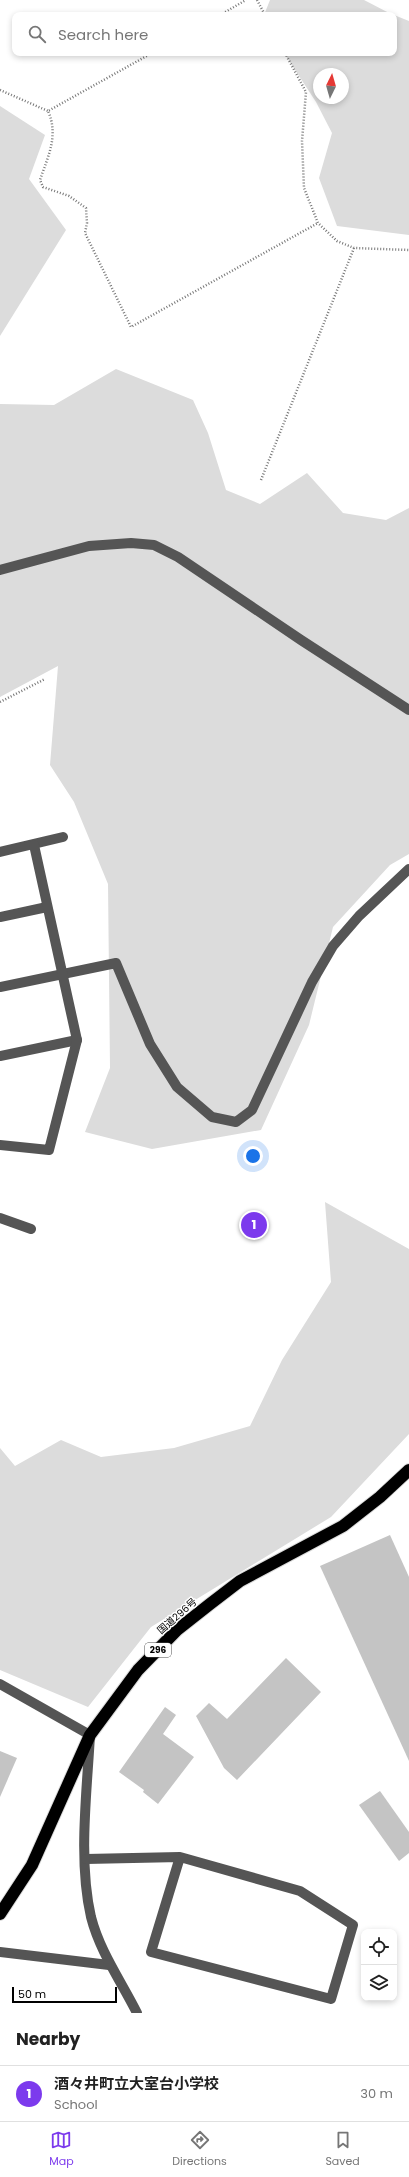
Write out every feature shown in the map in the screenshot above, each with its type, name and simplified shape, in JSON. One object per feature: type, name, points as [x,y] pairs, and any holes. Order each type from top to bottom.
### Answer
[{"type":"highway","name":"国道296号","points":[[0,1914],[32,1865],[90,1735],[138,1670],[178,1630],[240,1581],[343,1526],[380,1497],[409,1470]]},
{"type":"street","points":[[0,570],[89,546],[132,543],[154,545],[178,557],[300,640],[409,710]]},
{"type":"street","points":[[0,852],[63,838]]},
{"type":"street","points":[[0,1145],[49,1150],[77,1040],[61,974],[34,845]]},
{"type":"street","points":[[0,987],[116,963],[150,1044],[177,1087],[212,1117],[236,1122],[252,1110],[312,982],[333,946],[359,916],[409,869]]},
{"type":"street","points":[[0,918],[47,907]]},
{"type":"street","points":[[0,1056],[77,1040]]},
{"type":"street","points":[[0,1218],[31,1229]]},
{"type":"street","points":[[0,1684],[90,1735],[86,1884],[92,1918],[109,1965],[128,1996],[136,2013]]},
{"type":"street","points":[[86,1859],[180,1857],[300,1891],[353,1925],[331,1999],[151,1952],[180,1857]]},
{"type":"street","points":[[0,1952],[109,1965]]},
{"type":"path","points":[[225,12],[246,0]]},
{"type":"path","points":[[256,0],[262,12]]},
{"type":"path","points":[[48,111],[147,56]]},
{"type":"path","points":[[287,56],[306,92],[302,141],[304,188],[318,223],[337,241],[354,248],[409,250]]},
{"type":"path","points":[[0,90],[48,111],[53,123],[53,140],[40,180],[43,186],[68,196],[86,208],[85,233],[131,327],[318,223]]},
{"type":"path","points":[[261,480],[354,248]]},
{"type":"path","points":[[0,702],[45,678]]},
{"type":"shaded area","points":[[270,0],[364,0],[387,12],[265,12]]},
{"type":"shaded area","points":[[397,16],[409,21],[409,235],[337,226],[319,178],[332,133],[317,104],[349,104],[349,68],[313,68],[313,97],[286,56],[397,56]]},
{"type":"shaded area","points":[[0,106],[45,135],[29,179],[66,230],[0,336]]},
{"type":"shaded area","points":[[116,369],[193,400],[208,433],[226,490],[260,504],[307,473],[343,513],[386,520],[409,508],[409,854],[390,865],[333,927],[309,1025],[261,1130],[152,1149],[85,1132],[110,1068],[108,884],[74,802],[50,765],[58,666],[0,697],[0,404],[54,405]]},
{"type":"shaded area","points":[[325,1202],[409,1249],[409,1434],[331,1517],[151,1627],[88,1707],[0,1670],[0,1448],[15,1466],[61,1440],[101,1457],[174,1448],[250,1426],[282,1360],[331,1282]]},
{"type":"building","points":[[390,1535],[409,1577],[409,1761],[320,1566]]},
{"type":"building","points":[[286,1658],[321,1692],[237,1780],[224,1768],[196,1716],[209,1703],[227,1719]]},
{"type":"building","points":[[165,1707],[176,1715],[163,1734],[194,1757],[158,1804],[143,1792],[144,1790],[119,1772]]},
{"type":"building","points":[[0,1751],[17,1758],[0,1797]]},
{"type":"building","points":[[380,1791],[409,1832],[409,1853],[399,1861],[359,1805]]},
{"type":"place","name":"酒々井町立大室台小学校","points":[[254,1225]]}]
